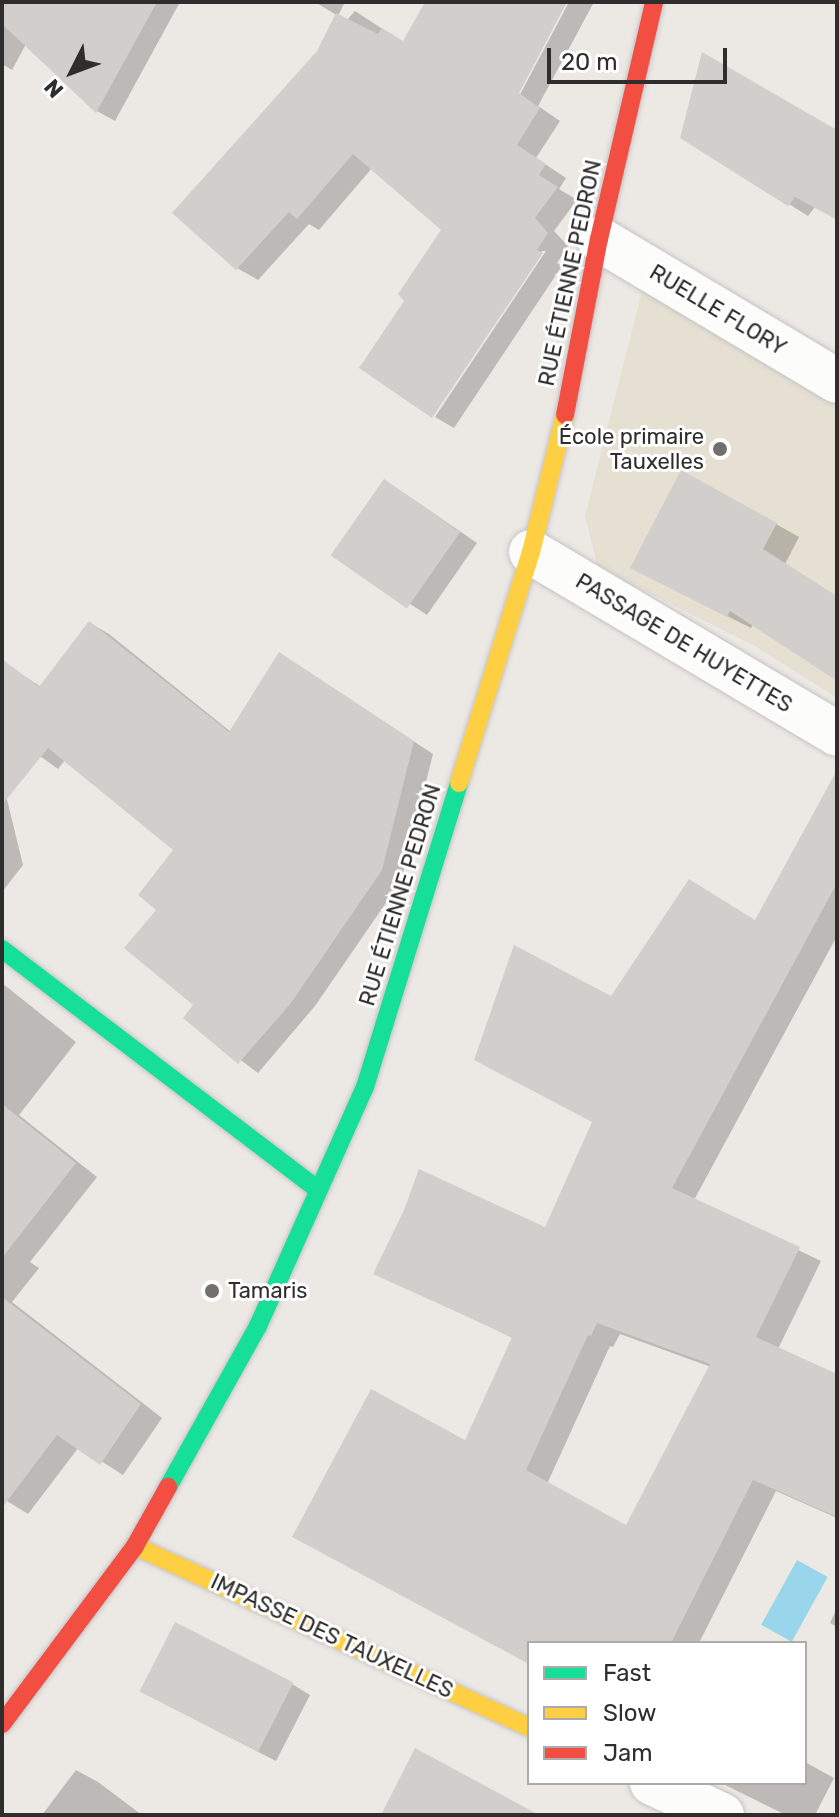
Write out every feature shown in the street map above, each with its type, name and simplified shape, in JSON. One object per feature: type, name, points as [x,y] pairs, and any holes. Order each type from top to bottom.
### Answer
[{"type":"street","name":"RUE ÉTIENNE PEDRON","points":[[2,1724],[135,1546],[258,1326],[365,1087],[531,552],[576,373],[599,239],[654,2]]},
{"type":"street","name":"RUELLE FLORY","points":[[599,239],[837,381]]},
{"type":"street","name":"PASSAGE DE HUYETTES","points":[[531,552],[837,734]]},
{"type":"street","points":[[2,949],[318,1190]]},
{"type":"street","name":"IMPASSE DES TAUXELLES","points":[[135,1546],[527,1726]]},
{"type":"street","points":[[656,1785],[722,1815]]},
{"type":"shaded area","name":"École primaire Tauxelles","points":[[648,268],[837,382],[837,698],[755,646],[598,568],[585,516]]},
{"type":"water","points":[[797,1560],[828,1577],[790,1641],[761,1625]]},
{"type":"building","points":[[2,2],[157,2],[96,113],[2,24]]},
{"type":"building","points":[[425,2],[567,2],[519,93],[540,108],[517,145],[546,164],[539,175],[558,187],[535,218],[548,233],[537,250],[543,253],[432,418],[359,368],[404,301],[398,294],[441,230],[353,154],[297,219],[289,212],[236,270],[172,213],[317,51],[336,13],[378,34],[382,28],[403,41]]},
{"type":"building","points":[[702,52],[837,130],[837,220],[795,197],[788,206],[680,138]]},
{"type":"building","points":[[681,470],[777,523],[763,549],[837,596],[837,681],[730,611],[727,617],[630,568]]},
{"type":"building","points":[[384,479],[460,532],[407,609],[331,555]]},
{"type":"building","points":[[89,621],[229,732],[279,652],[414,741],[382,870],[291,1003],[238,1064],[183,1018],[193,1005],[124,948],[156,910],[138,895],[173,850],[48,748],[2,805],[2,659],[39,687]]},
{"type":"building","points":[[837,770],[837,883],[672,1188],[800,1247],[756,1337],[837,1374],[837,1517],[753,1480],[672,1641],[527,1641],[527,1663],[292,1537],[371,1389],[465,1440],[512,1337],[373,1274],[404,1210],[419,1169],[545,1227],[592,1122],[474,1060],[514,945],[611,996],[689,879],[755,920]],"holes":[[[597,1323],[710,1364],[626,1525],[526,1470],[588,1335],[591,1336]]]},
{"type":"building","points":[[2,1104],[76,1163],[2,1258]]},
{"type":"building","points":[[2,1297],[141,1404],[100,1465],[57,1435],[2,1508]]},
{"type":"building","points":[[175,1622],[294,1682],[258,1752],[140,1691]]},
{"type":"building","points":[[415,1748],[539,1815],[381,1815]]},
{"type":"traffic: fast","points":[[168,1487],[258,1326],[365,1087],[459,783]]},
{"type":"traffic: fast","points":[[2,949],[318,1190]]},
{"type":"traffic: slow","points":[[459,783],[531,552],[565,415]]},
{"type":"traffic: slow","points":[[135,1546],[527,1726]]},
{"type":"traffic: jam","points":[[565,415],[599,239],[654,2]]},
{"type":"traffic: jam","points":[[2,1724],[135,1546],[168,1487]]},
{"type":"place","name":"École primaire Tauxelles","points":[[720,449]]},
{"type":"place","name":"Tamaris","points":[[212,1291]]}]
